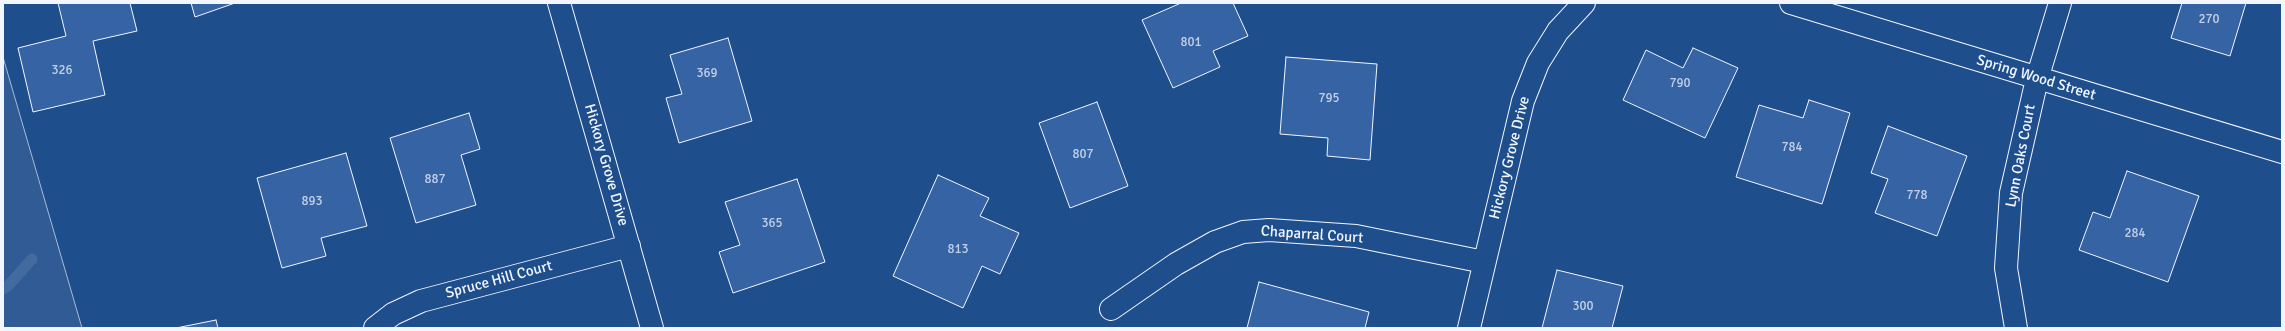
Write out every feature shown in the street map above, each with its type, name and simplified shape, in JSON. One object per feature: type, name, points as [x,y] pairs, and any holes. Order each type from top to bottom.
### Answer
[{"type":"street","name":"Hickory Grove Drive","points":[[559,3],[652,328]]},
{"type":"street","name":"Hickory Grove Drive","points":[[1469,328],[1523,101],[1538,63],[1558,31],[1584,3]]},
{"type":"street","name":"Spring Wood Street","points":[[1791,3],[2037,79],[2282,152]]},
{"type":"street","name":"Lynn Oaks Court","points":[[2016,328],[2006,268],[2011,193],[2037,79],[2060,3]]},
{"type":"street","name":"Chaparral Court","points":[[1111,309],[1176,264],[1215,242],[1243,232],[1269,230],[1356,236],[1484,262]]},
{"type":"street","name":"Spruce Hill Court","points":[[375,328],[394,314],[421,301],[629,246]]},
{"type":"shaded area","points":[[3,57],[82,328],[3,328]]},
{"type":"building","points":[[58,3],[130,3],[137,31],[93,41],[105,95],[33,112],[18,48],[66,36]]},
{"type":"building","points":[[191,3],[235,3],[195,17]]},
{"type":"building","points":[[1181,3],[1233,3],[1248,36],[1213,51],[1220,67],[1173,88],[1142,20]]},
{"type":"building","points":[[2182,3],[2246,3],[2230,56],[2171,38]]},
{"type":"building","points":[[728,38],[752,121],[679,143],[666,98],[682,94],[670,55]]},
{"type":"building","points":[[1693,48],[1738,68],[1705,138],[1623,100],[1646,50],[1683,68]]},
{"type":"building","points":[[1286,57],[1377,64],[1370,160],[1327,156],[1328,138],[1280,134]]},
{"type":"building","points":[[1809,100],[1850,113],[1822,204],[1736,177],[1759,105],[1803,118]]},
{"type":"building","points":[[1097,102],[1128,186],[1070,208],[1039,123]]},
{"type":"building","points":[[469,113],[480,149],[461,155],[476,205],[416,223],[390,138]]},
{"type":"building","points":[[1888,126],[1967,156],[1937,236],[1875,213],[1888,179],[1871,173]]},
{"type":"building","points":[[346,153],[367,226],[321,238],[326,256],[282,268],[257,178]]},
{"type":"building","points":[[2127,171],[2199,196],[2168,282],[2079,250],[2093,212],[2110,218]]},
{"type":"building","points":[[938,175],[989,198],[980,216],[1019,233],[1000,274],[982,266],[963,308],[893,276]]},
{"type":"building","points":[[797,179],[825,262],[733,293],[719,252],[740,245],[725,202]]},
{"type":"building","points":[[1557,270],[1623,286],[1612,328],[1542,328]]},
{"type":"building","points":[[1259,282],[1369,312],[1365,328],[1247,328]]},
{"type":"building","points":[[216,320],[218,328],[176,328]]},
{"type":"waterway","points":[[3,289],[8,286],[32,259]]}]
